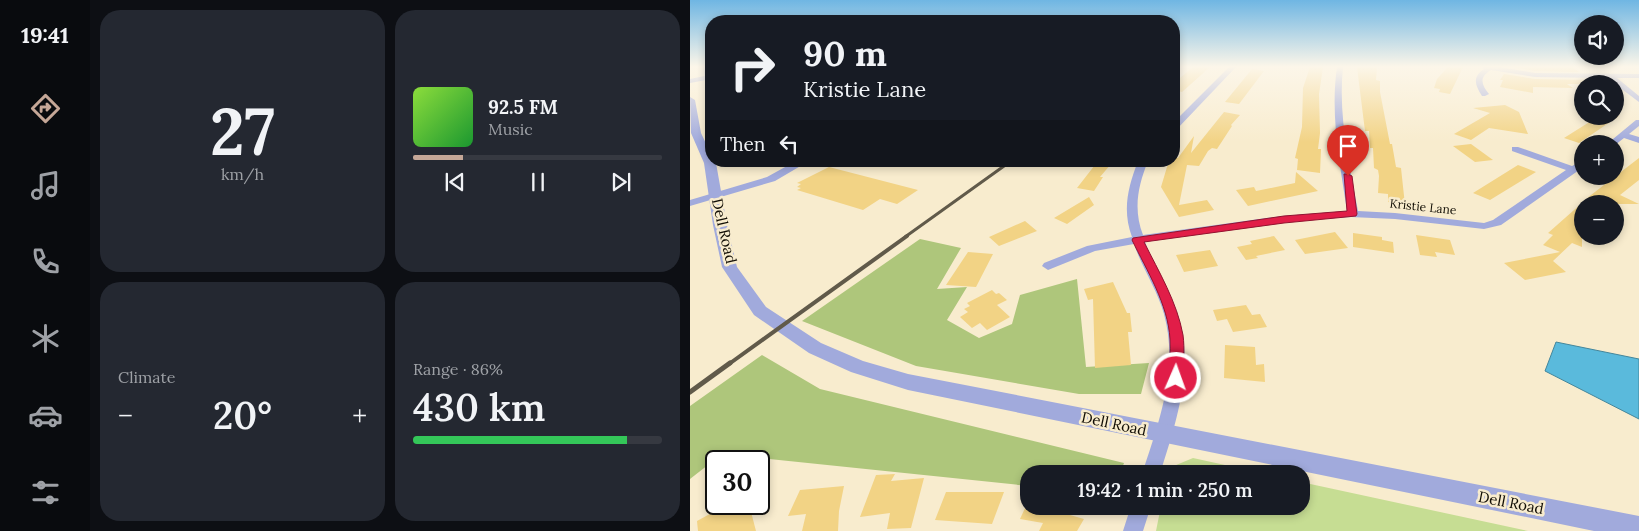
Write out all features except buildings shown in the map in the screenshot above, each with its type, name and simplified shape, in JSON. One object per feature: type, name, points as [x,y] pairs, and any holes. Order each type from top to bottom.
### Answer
[{"type":"street","points":[[1180,121],[1209,92]]},
{"type":"street","points":[[1339,92],[1340,120],[1352,214]]},
{"type":"street","name":"Dell Road","points":[[690,100],[696,133],[705,149]]},
{"type":"street","points":[[1622,135],[1639,122]]},
{"type":"street","points":[[1624,136],[1639,140]]},
{"type":"street","name":"Kristie Lane","points":[[1515,148],[1574,166]]},
{"type":"street","name":"Dell Road","points":[[712,167],[720,225],[730,267],[760,311],[815,348],[858,367],[908,382],[1639,528]]},
{"type":"street","points":[[690,203],[771,179],[793,167]]},
{"type":"street","points":[[1140,167],[1132,190],[1131,209],[1137,240],[1164,293],[1172,314],[1177,338],[1178,364],[1175,393],[1154,465]]},
{"type":"street","name":"Kristie Lane","points":[[1048,266],[1064,257],[1082,251],[1137,240],[1284,220],[1352,214],[1484,226],[1498,223],[1574,170]]},
{"type":"street","points":[[1133,531],[1138,515]]},
{"type":"green space","points":[[920,239],[961,248],[937,289],[967,287],[947,320],[979,338],[1012,324],[1020,295],[1077,279],[1086,367],[1149,363],[1141,394],[1079,394],[916,366],[802,321]]},
{"type":"green space","points":[[762,355],[820,389],[1124,463],[1123,465],[1020,465],[1020,485],[770,459],[770,450],[705,450],[705,467],[690,479],[690,406]]},
{"type":"green space","points":[[1193,458],[1225,465],[1176,465]]},
{"type":"green space","points":[[1310,484],[1528,531],[1156,531],[1159,515],[1310,515]]},
{"type":"water","points":[[1556,342],[1639,359],[1639,419],[1545,371]]},
{"type":"railway","points":[[905,237],[1003,167]]},
{"type":"railway","points":[[729,364],[907,236]]},
{"type":"railway","points":[[690,392],[730,363]]},
{"type":"route","points":[[1176,378],[1178,364],[1177,338],[1172,314],[1164,293],[1137,240],[1284,220],[1352,214],[1348,176]]}]
